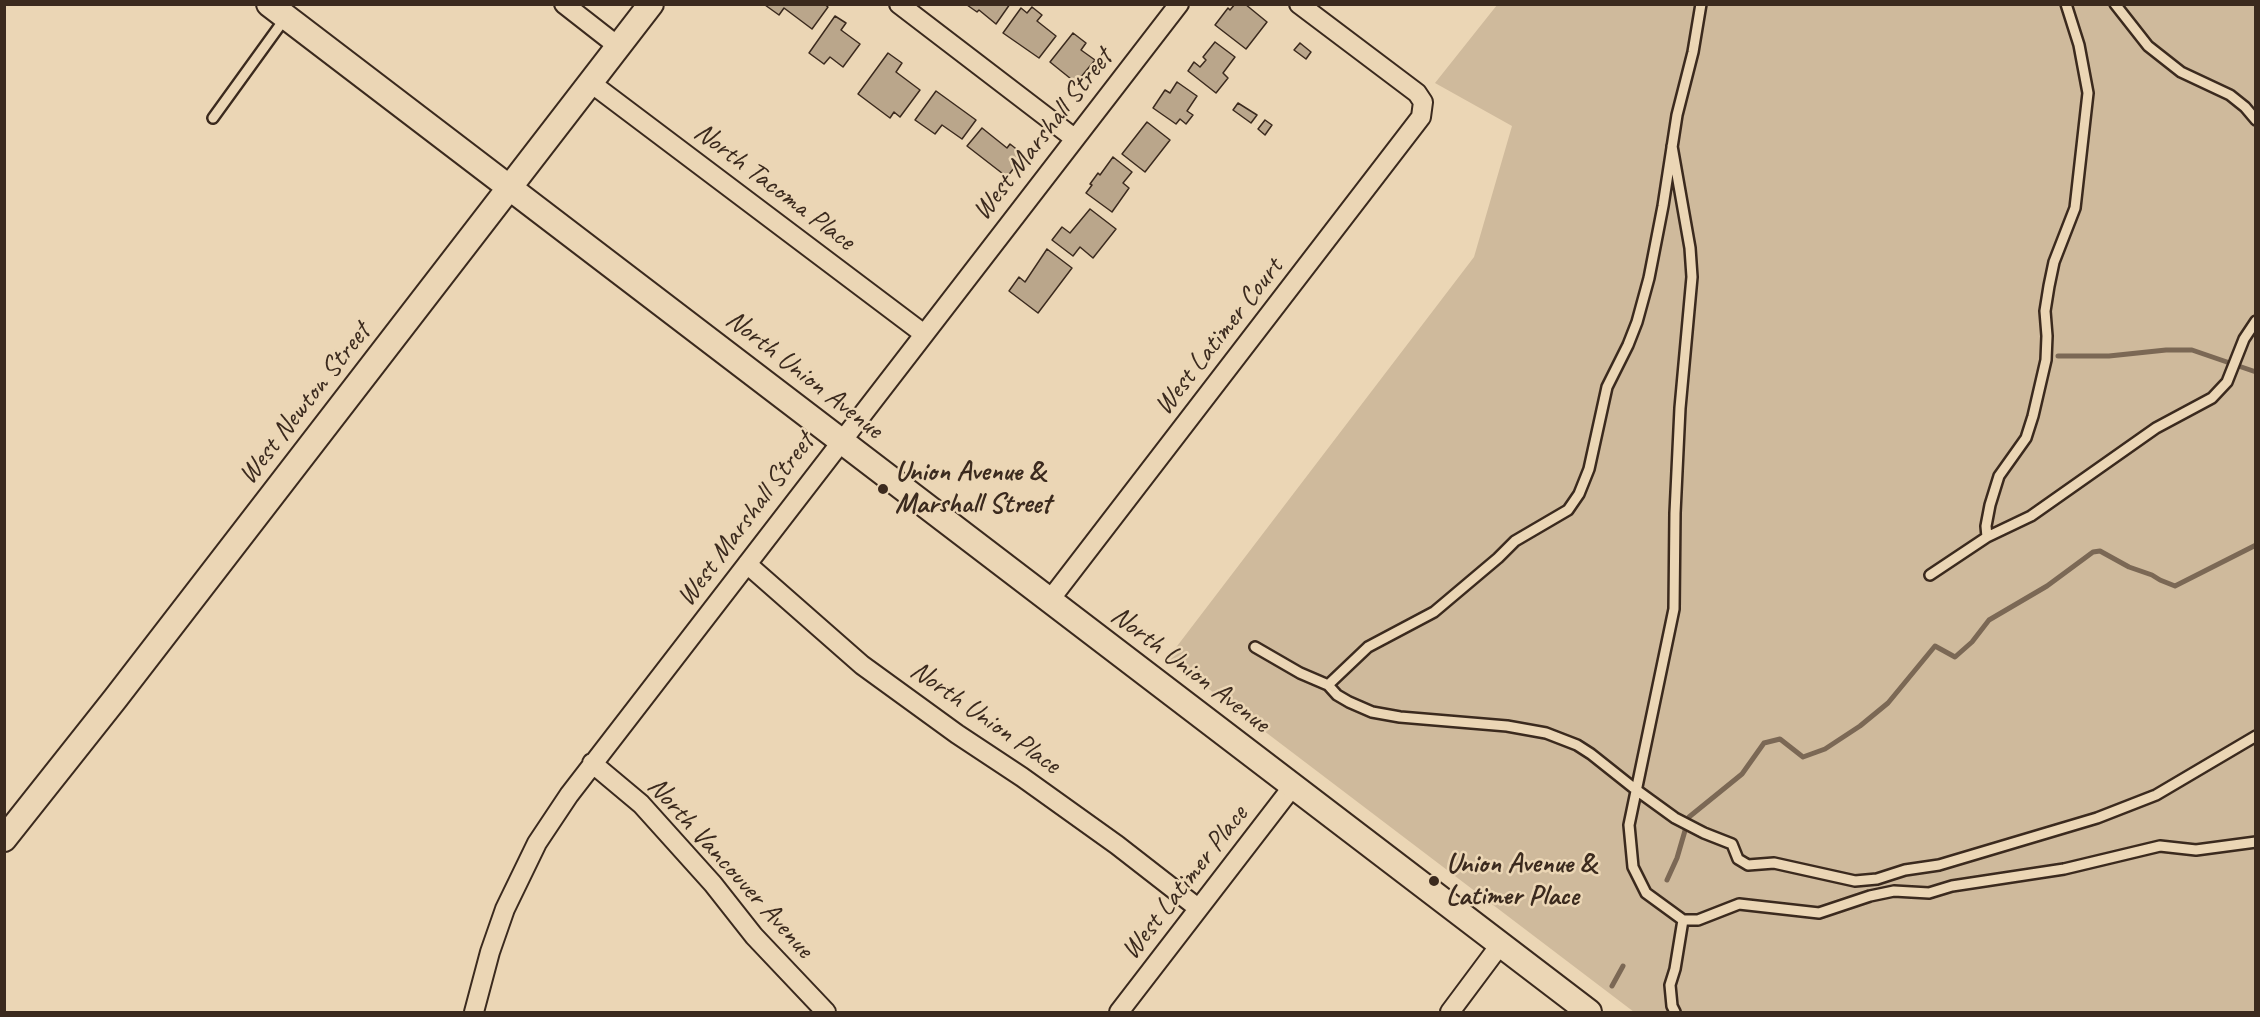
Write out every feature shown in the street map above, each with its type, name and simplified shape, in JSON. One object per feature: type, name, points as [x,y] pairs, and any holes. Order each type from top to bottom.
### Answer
[{"type":"street","points":[[564,4],[619,47]]},
{"type":"street","name":"West Newton Street","points":[[4,839],[651,4]]},
{"type":"street","points":[[899,4],[1074,138]]},
{"type":"street","name":"West Marshall Street","points":[[474,1012],[493,942],[519,879],[551,820],[592,763],[1179,4]]},
{"type":"street","name":"West Latimer Court","points":[[1049,601],[1421,117],[1423,102],[1417,93],[1299,4]]},
{"type":"street","name":"North Union Avenue","points":[[278,11],[1589,1012]]},
{"type":"street","name":"North Tacoma Place","points":[[591,82],[924,334]]},
{"type":"street","name":"North Union Place","points":[[747,564],[862,665],[1117,845],[1198,908]]},
{"type":"street","name":"North Vancouver Avenue","points":[[592,763],[648,811],[713,884],[754,936],[826,1012]]},
{"type":"street","name":"West Latimer Place","points":[[1119,1012],[1293,786]]},
{"type":"street","points":[[1450,1012],[1500,945]]},
{"type":"lane","points":[[1328,685],[1368,647],[1428,616],[1461,590],[1515,541],[1573,506],[1589,469],[1607,387],[1637,322],[1659,230],[1677,115],[1693,52],[1701,4]]},
{"type":"lane","points":[[1987,537],[1986,526],[1990,505],[1999,476],[2026,438],[2033,416],[2046,360],[2045,311],[2049,286],[2054,262],[2075,208],[2088,93],[2079,45],[2066,4]]},
{"type":"lane","points":[[2115,4],[2148,46],[2181,72],[2230,95],[2256,120]]},
{"type":"lane","points":[[213,118],[278,11]]},
{"type":"lane","points":[[1672,146],[1690,248],[1692,277],[1680,408],[1675,513],[1674,609],[1629,825],[1633,867],[1646,893],[1683,920],[1698,920],[1739,904],[1819,913],[1870,896],[1894,891],[1929,893],[1952,886],[2064,868],[2160,846],[2196,850],[2256,842]]},
{"type":"lane","points":[[1930,574],[1987,537],[2031,516],[2156,428],[2212,398],[2227,382],[2244,339],[2256,321]]},
{"type":"lane","points":[[1255,647],[1300,673],[1328,685],[1337,695],[1349,702],[1384,715],[1507,726],[1546,732],[1577,745],[1591,754],[1675,818],[1732,844],[1738,859],[1748,865],[1774,862],[1855,881],[1877,879],[1905,870],[1939,865],[2097,818],[2156,795],[2256,736]]},
{"type":"lane","points":[[1675,1012],[1670,986],[1683,920]]},
{"type":"shaded area","points":[[1497,5],[2255,5],[2255,1012],[1634,1012],[1168,658],[1474,257],[1512,126],[1435,83]]},
{"type":"building","points":[[824,4],[828,7],[812,29],[784,8],[779,15],[765,5]]},
{"type":"building","points":[[1010,4],[996,24],[979,10],[977,12],[967,5]]},
{"type":"building","points":[[1235,4],[1245,4],[1267,22],[1246,49],[1215,25],[1228,8],[1230,10]]},
{"type":"building","points":[[1032,7],[1042,15],[1037,21],[1056,36],[1039,58],[1003,33],[1021,8],[1027,13]]},
{"type":"building","points":[[835,16],[846,23],[841,30],[860,44],[843,67],[830,57],[824,64],[809,53]]},
{"type":"building","points":[[1073,33],[1086,43],[1081,50],[1095,60],[1076,83],[1050,62]]},
{"type":"building","points":[[1215,42],[1235,57],[1223,73],[1228,78],[1216,93],[1188,71],[1194,62],[1200,67],[1206,60],[1203,57]]},
{"type":"building","points":[[1300,43],[1311,52],[1306,59],[1294,50]]},
{"type":"building","points":[[888,53],[902,63],[896,72],[920,90],[900,117],[894,112],[890,118],[858,94]]},
{"type":"building","points":[[1177,82],[1197,96],[1187,111],[1193,115],[1186,124],[1180,119],[1176,124],[1153,108],[1165,90],[1170,93]]},
{"type":"building","points":[[936,91],[976,120],[962,139],[942,125],[935,134],[915,120]]},
{"type":"building","points":[[1238,103],[1257,115],[1251,123],[1233,110]]},
{"type":"building","points":[[1265,120],[1272,125],[1265,135],[1258,129]]},
{"type":"building","points":[[1147,122],[1170,140],[1145,172],[1122,154]]},
{"type":"building","points":[[982,128],[1007,148],[1010,144],[1024,155],[1007,177],[967,146]]},
{"type":"building","points":[[1113,157],[1132,172],[1123,183],[1129,188],[1112,212],[1086,193],[1098,173],[1100,175]]},
{"type":"building","points":[[1090,209],[1116,229],[1093,258],[1080,247],[1073,256],[1052,240],[1062,227],[1070,233]]},
{"type":"building","points":[[1047,249],[1072,268],[1038,313],[1009,291],[1019,277],[1025,282]]},
{"type":"waterway","points":[[2058,356],[2109,356],[2166,350],[2192,350],[2256,372]]},
{"type":"waterway","points":[[1667,880],[1677,858],[1689,817],[1742,774],[1764,743],[1780,739],[1803,757],[1825,749],[1860,726],[1888,703],[1935,646],[1955,657],[1972,642],[1989,620],[2047,586],[2093,552],[2100,551],[2129,567],[2175,586],[2256,545]]},
{"type":"waterway","points":[[1612,986],[1623,966]]},
{"type":"place","name":"Union Avenue & Marshall Street","points":[[883,489]]},
{"type":"place","name":"Union Avenue & Latimer Place","points":[[1434,881]]}]
